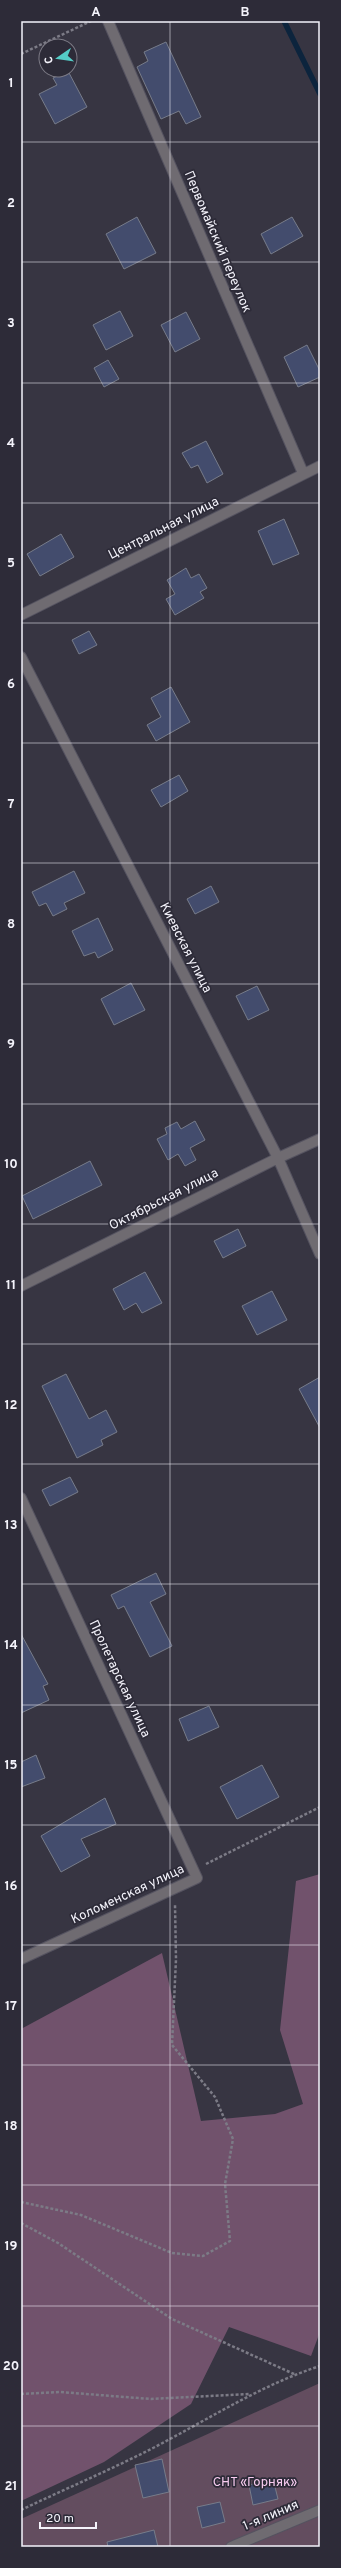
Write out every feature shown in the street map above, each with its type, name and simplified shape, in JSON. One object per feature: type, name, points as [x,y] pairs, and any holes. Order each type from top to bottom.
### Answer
[{"type":"street","name":"Первомайский переулок","points":[[108,21],[303,474]]},
{"type":"street","name":"Центральная улица","points":[[21,615],[320,466]]},
{"type":"street","name":"Киевская улица","points":[[21,657],[278,1158],[320,1254]]},
{"type":"street","name":"Октябрьская улица","points":[[21,1286],[278,1158],[320,1139]]},
{"type":"street","name":"Пролетарская улица","points":[[21,1498],[193,1871]]},
{"type":"street","name":"Коломенская улица","points":[[21,1959],[197,1878],[193,1871]]},
{"type":"street","name":"1-я линия","points":[[231,2547],[320,2510]]},
{"type":"path","points":[[21,54],[91,21]]},
{"type":"path","name":"Коломенская улица","points":[[193,1871],[320,1807]]},
{"type":"path","points":[[21,2202],[82,2215],[172,2253],[203,2256],[230,2241],[225,2184],[233,2139],[216,2097],[172,2045],[176,1959],[175,1888]]},
{"type":"path","points":[[21,2223],[58,2243],[172,2319],[295,2374]]},
{"type":"path","points":[[21,2510],[153,2448],[253,2394],[295,2374],[320,2366]]},
{"type":"path","points":[[21,2394],[60,2392],[151,2399],[253,2394]]},
{"type":"green space","name":"СНТ «Горняк»","points":[[320,2383],[320,2547],[21,2547],[21,2519]]},
{"type":"shaded area","points":[[320,1874],[320,2332],[311,2356],[229,2327],[191,2404],[104,2462],[21,2501],[21,2029],[162,1953],[201,2121],[275,2114],[303,2104],[280,2030],[296,1881]]},
{"type":"building","points":[[166,42],[201,117],[186,124],[179,111],[161,119],[137,67],[148,61],[144,52]]},
{"type":"building","points":[[53,78],[72,78],[87,107],[55,124],[39,94],[57,85]]},
{"type":"building","points":[[137,217],[156,253],[124,269],[106,234]]},
{"type":"building","points":[[292,217],[303,236],[271,254],[261,234]]},
{"type":"building","points":[[120,311],[133,336],[106,350],[93,325]]},
{"type":"building","points":[[186,312],[200,339],[175,352],[161,325]]},
{"type":"building","points":[[307,345],[320,371],[320,377],[298,387],[284,357]]},
{"type":"building","points":[[108,360],[119,379],[104,387],[94,368]]},
{"type":"building","points":[[206,441],[223,474],[207,483],[198,465],[191,468],[182,453]]},
{"type":"building","points":[[284,519],[299,554],[273,565],[258,531]]},
{"type":"building","points":[[61,534],[74,557],[40,576],[27,554]]},
{"type":"building","points":[[186,568],[191,578],[199,574],[207,588],[200,592],[204,598],[175,615],[166,599],[175,594],[167,580]]},
{"type":"building","points":[[89,631],[97,645],[79,654],[72,640]]},
{"type":"building","points":[[171,687],[190,722],[156,741],[147,725],[161,717],[151,698]]},
{"type":"building","points":[[179,775],[188,791],[161,807],[151,790]]},
{"type":"building","points":[[74,871],[85,893],[64,903],[67,909],[53,916],[46,903],[39,906],[32,892]]},
{"type":"building","points":[[211,886],[219,902],[195,914],[187,899]]},
{"type":"building","points":[[98,918],[113,950],[98,958],[95,952],[84,956],[72,931]]},
{"type":"building","points":[[131,983],[145,1010],[114,1025],[101,999]]},
{"type":"building","points":[[257,986],[269,1010],[248,1020],[236,996]]},
{"type":"building","points":[[195,1121],[205,1140],[190,1148],[196,1160],[185,1166],[178,1154],[168,1160],[157,1139],[167,1134],[165,1128],[177,1122],[181,1129]]},
{"type":"building","points":[[90,1161],[102,1185],[33,1219],[22,1196]]},
{"type":"building","points":[[238,1229],[246,1246],[223,1258],[214,1241]]},
{"type":"building","points":[[145,1272],[162,1303],[142,1313],[136,1303],[124,1310],[113,1289]]},
{"type":"building","points":[[272,1291],[287,1320],[257,1335],[242,1306]]},
{"type":"building","points":[[66,1374],[89,1419],[106,1410],[117,1432],[101,1440],[103,1445],[77,1458],[42,1386]]},
{"type":"building","points":[[320,1377],[320,1428],[299,1389]]},
{"type":"building","points":[[70,1477],[78,1492],[50,1506],[42,1490]]},
{"type":"building","points":[[156,1573],[166,1594],[150,1602],[172,1646],[150,1657],[124,1606],[118,1609],[111,1595]]},
{"type":"building","points":[[21,1634],[48,1684],[43,1686],[49,1700],[21,1713]]},
{"type":"building","points":[[209,1706],[219,1727],[188,1741],[179,1719]]},
{"type":"building","points":[[36,1755],[45,1778],[21,1787],[21,1762]]},
{"type":"building","points":[[262,1765],[279,1797],[237,1819],[220,1787]]},
{"type":"building","points":[[105,1798],[116,1824],[81,1839],[90,1856],[61,1872],[41,1836]]},
{"type":"building","points":[[162,2459],[169,2492],[143,2498],[135,2465]]},
{"type":"building","points":[[273,2479],[278,2499],[253,2505],[249,2485]]},
{"type":"building","points":[[220,2502],[225,2522],[202,2528],[197,2507]]},
{"type":"building","points":[[154,2530],[158,2547],[108,2547],[107,2542]]},
{"type":"waterway","points":[[284,21],[320,94]]}]
